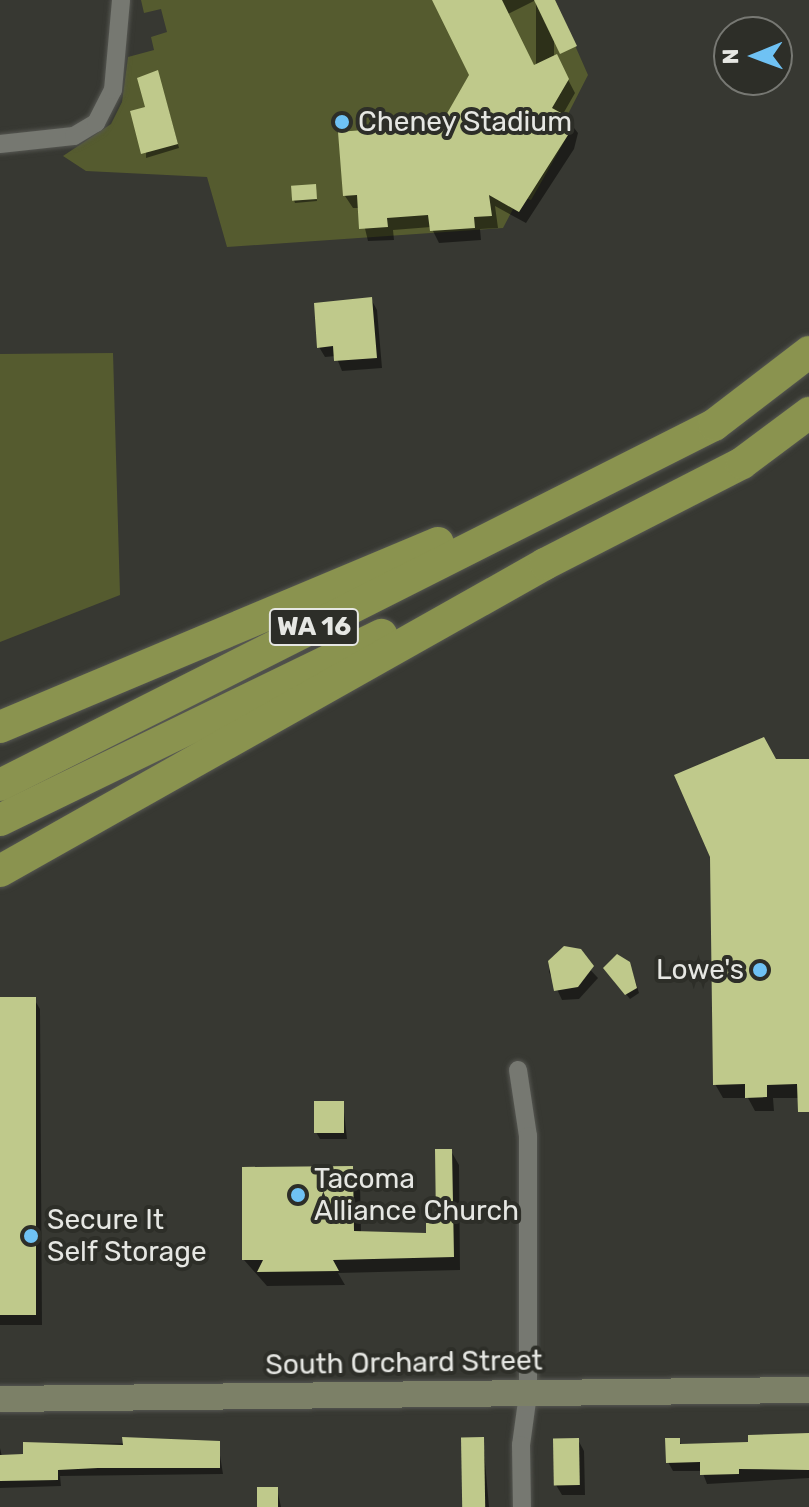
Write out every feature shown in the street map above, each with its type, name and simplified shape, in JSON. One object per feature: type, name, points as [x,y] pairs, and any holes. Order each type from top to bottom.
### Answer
[{"type":"highway","name":"WA 16","points":[[0,785],[714,425],[809,352]]},
{"type":"highway","name":"WA 16","points":[[0,820],[311,665],[545,564],[742,463],[809,413]]},
{"type":"highway","points":[[0,727],[627,468]]},
{"type":"highway","points":[[1,871],[545,564]]},
{"type":"main road","name":"South Orchard Street","points":[[0,1399],[809,1390]]},
{"type":"street","points":[[0,144],[74,136],[96,123],[113,90],[121,0]]},
{"type":"street","points":[[518,1070],[528,1136],[528,1394],[521,1445],[522,1507]]},
{"type":"green space","name":"Cheney Stadium","points":[[141,0],[555,0],[588,75],[567,116],[572,119],[564,132],[568,135],[531,200],[526,198],[519,212],[513,209],[503,228],[227,247],[207,177],[86,171],[63,156],[111,124],[122,102],[128,57],[154,50],[151,37],[167,32],[161,9],[144,13]]},
{"type":"green space","points":[[113,353],[120,595],[0,642],[0,354]]},
{"type":"building","points":[[432,0],[502,0],[534,65],[557,54],[569,79],[552,108],[572,119],[564,133],[568,135],[519,212],[489,195],[492,216],[474,217],[475,228],[430,231],[428,215],[387,218],[388,227],[359,229],[357,195],[343,196],[338,132],[441,124],[469,75]]},
{"type":"building","points":[[534,0],[555,0],[577,46],[560,54]]},
{"type":"building","points":[[158,70],[178,144],[141,154],[130,111],[145,107],[137,78]]},
{"type":"building","points":[[316,184],[317,199],[292,201],[291,186]]},
{"type":"building","points":[[372,297],[377,358],[334,361],[333,346],[317,348],[314,303]]},
{"type":"building","name":"Lowe's","points":[[764,737],[776,759],[809,759],[809,1112],[798,1112],[797,1084],[767,1085],[767,1097],[745,1098],[745,1084],[713,1085],[710,857],[674,775]]},
{"type":"building","points":[[564,946],[581,949],[594,966],[578,987],[554,991],[548,961]]},
{"type":"building","points":[[617,954],[630,962],[637,988],[625,995],[603,968]]},
{"type":"building","points":[[0,997],[36,997],[36,1315],[0,1315]]},
{"type":"building","points":[[314,1101],[344,1101],[344,1133],[314,1133]]},
{"type":"building","name":"Tacoma Alliance Church","points":[[435,1149],[452,1149],[454,1257],[333,1260],[339,1271],[257,1272],[263,1260],[242,1260],[242,1167],[353,1166],[354,1231],[426,1233],[426,1223],[436,1223]]},
{"type":"building","points":[[809,1433],[809,1470],[739,1469],[739,1474],[700,1475],[700,1462],[666,1463],[665,1438],[680,1438],[680,1444],[748,1442],[748,1435]]},
{"type":"building","points":[[122,1437],[220,1441],[220,1468],[58,1470],[58,1480],[0,1481],[0,1455],[23,1454],[23,1442],[123,1445]]},
{"type":"building","points":[[461,1437],[484,1437],[485,1507],[462,1507]]},
{"type":"building","points":[[553,1438],[579,1438],[580,1485],[554,1485]]},
{"type":"building","points":[[257,1487],[278,1487],[278,1507],[257,1507]]},
{"type":"place","name":"Cheney Stadium","points":[[342,122]]},
{"type":"place","name":"Lowe's","points":[[760,970]]},
{"type":"place","name":"Tacoma Alliance Church","points":[[298,1195]]},
{"type":"place","name":"Secure It Self Storage","points":[[31,1236]]}]
